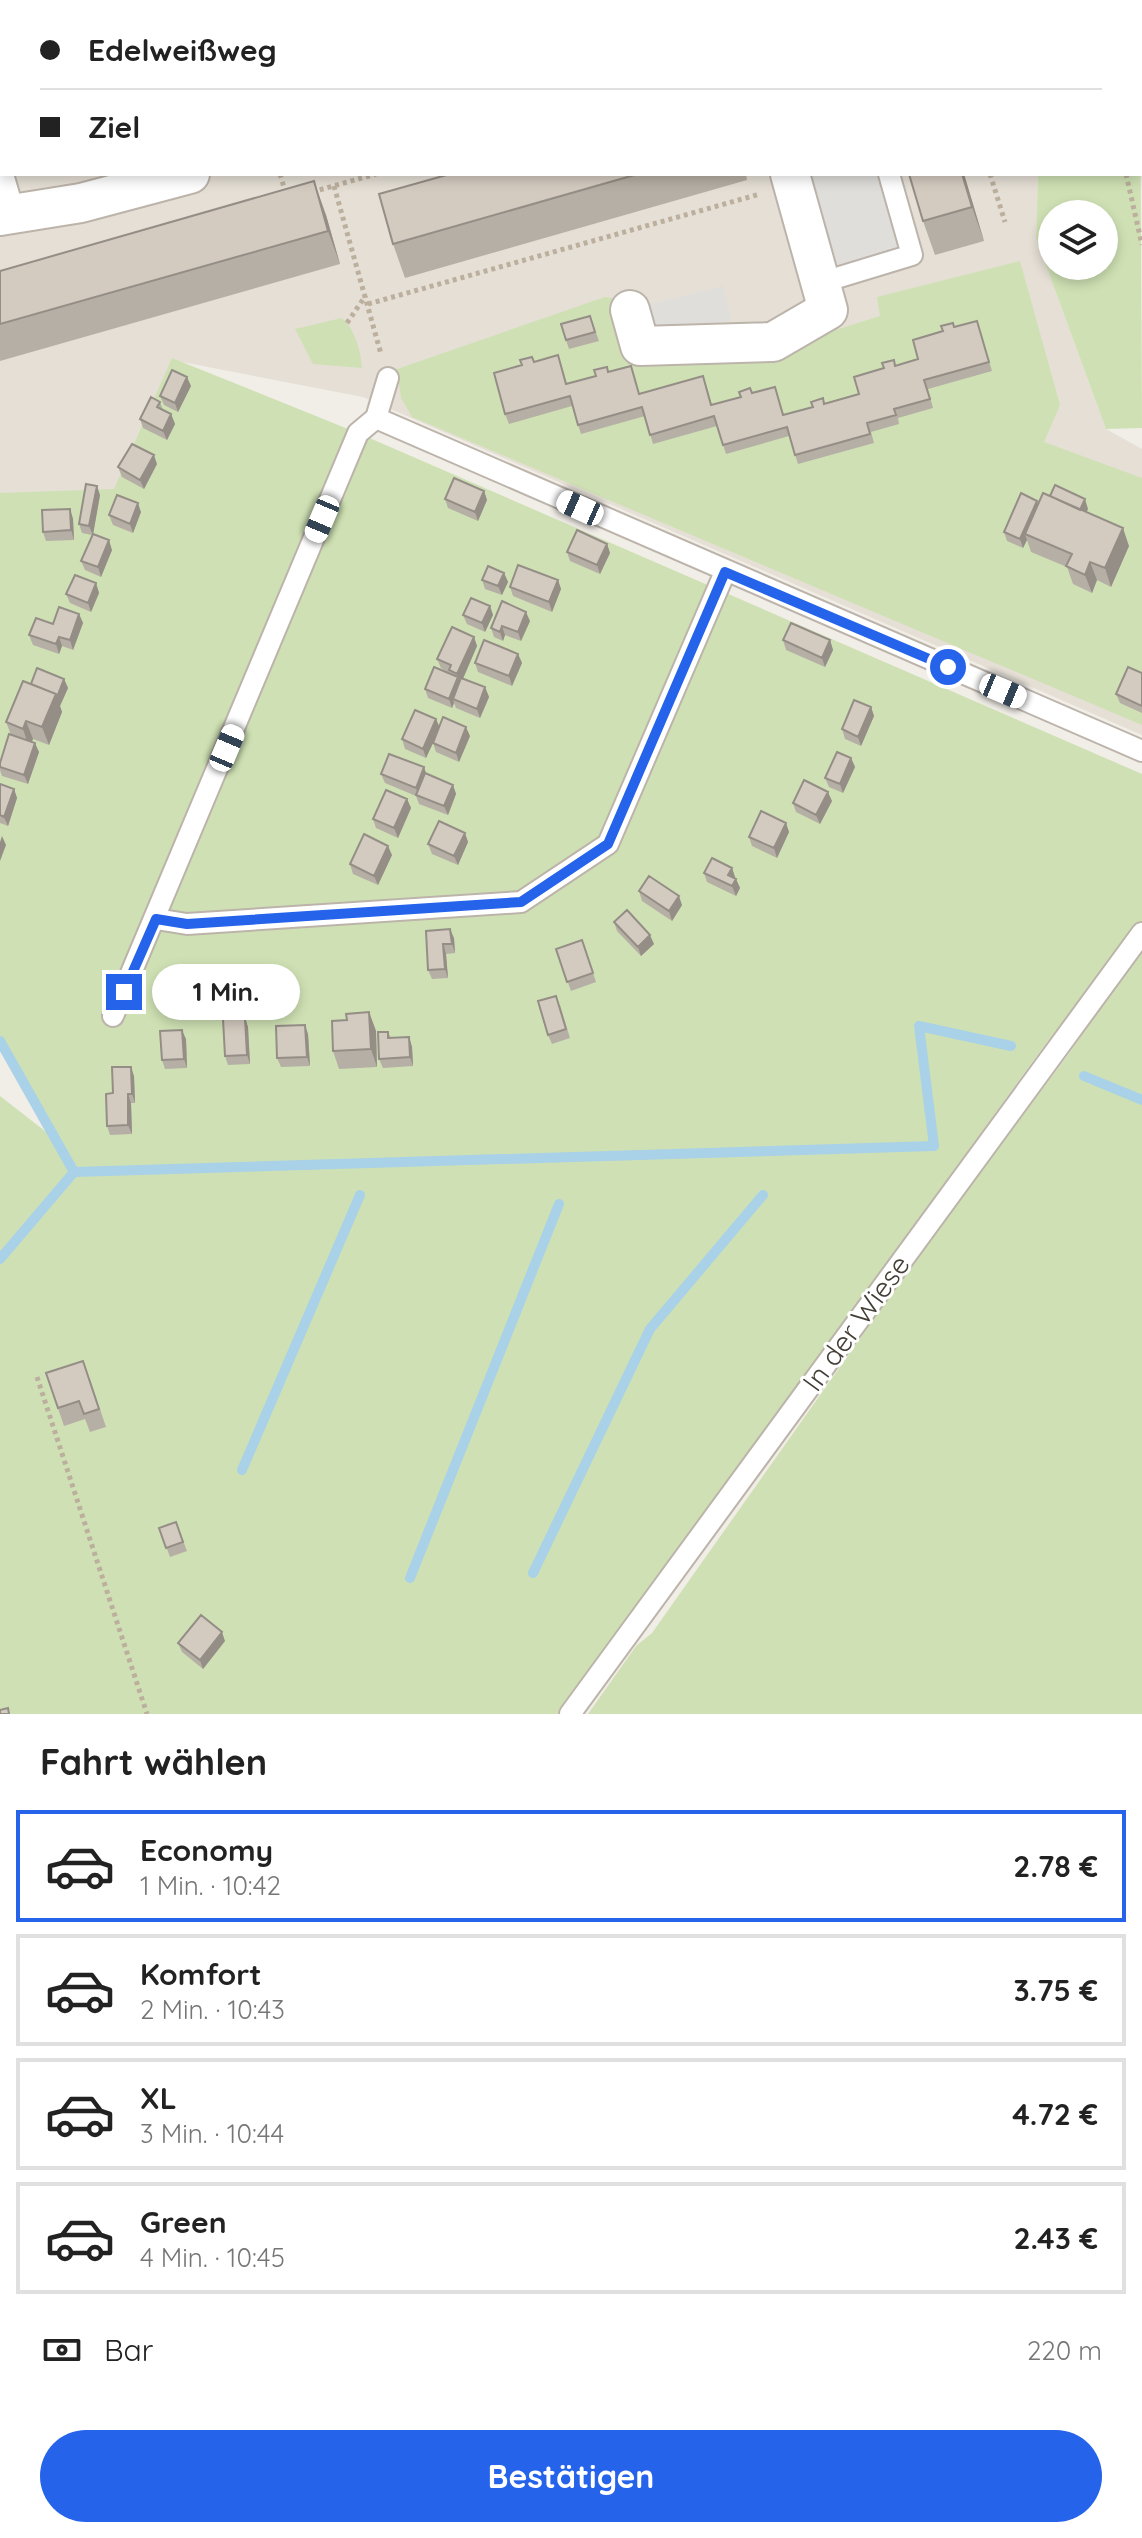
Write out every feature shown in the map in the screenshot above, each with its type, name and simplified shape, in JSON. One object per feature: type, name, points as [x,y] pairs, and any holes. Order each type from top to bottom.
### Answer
[{"type":"street","points":[[8,215],[81,203],[182,176]]},
{"type":"street","points":[[630,310],[640,346],[773,342],[828,310],[791,179]]},
{"type":"lane","points":[[3,176],[8,215]]},
{"type":"lane","points":[[820,283],[912,255],[890,176]]},
{"type":"lane","points":[[113,1016],[358,433],[376,418],[388,378]]},
{"type":"lane","points":[[376,418],[1142,751]]},
{"type":"lane","points":[[156,919],[187,924],[521,902],[608,844],[725,572]]},
{"type":"lane","name":"In der Wiese","points":[[570,1714],[1142,933]]},
{"type":"path","points":[[281,176],[287,199],[369,176]]},
{"type":"path","points":[[991,176],[1005,222]]},
{"type":"path","points":[[1126,176],[1142,245]]},
{"type":"path","points":[[368,304],[791,179]]},
{"type":"path","points":[[334,186],[388,378]]},
{"type":"path","points":[[347,323],[366,295]]},
{"type":"path","points":[[37,1377],[147,1714]]},
{"type":"shaded area","points":[[0,176],[181,176],[0,216]]},
{"type":"shaded area","points":[[197,176],[1038,176],[1038,280],[1051,280],[1106,429],[1142,449],[1142,735],[363,397],[177,361],[119,492],[0,494],[0,223]]},
{"type":"shaded area","points":[[803,176],[890,176],[912,255],[833,278]]},
{"type":"shaded area","points":[[723,286],[731,320],[650,339],[642,306]]},
{"type":"green space","points":[[1038,176],[1141,176],[1142,428],[1106,429],[1051,280],[1118,280],[1118,200],[1038,200],[1038,243]]},
{"type":"green space","points":[[1020,261],[1060,405],[1044,442],[1142,478],[1142,725],[412,417],[401,398],[397,369],[605,297],[613,298],[631,357],[769,351],[880,316],[877,297]]},
{"type":"green space","points":[[342,318],[356,341],[362,368],[313,364],[295,329]]},
{"type":"green space","points":[[172,358],[358,433],[1142,774],[1142,923],[1047,1042],[558,1714],[0,1714],[0,1096],[54,1138],[0,1038],[0,493],[114,489]]},
{"type":"green space","points":[[1142,949],[1142,1714],[588,1714],[636,1646],[652,1633],[926,1245],[1068,1055]]},
{"type":"building","points":[[443,176],[631,176],[393,244],[379,194]]},
{"type":"building","points":[[910,176],[963,176],[972,207],[923,221]]},
{"type":"building","points":[[314,181],[328,231],[0,324],[0,271]]},
{"type":"building","points":[[590,316],[595,332],[566,340],[561,324]]},
{"type":"building","points":[[977,321],[989,362],[924,380],[930,399],[894,409],[896,415],[867,423],[870,434],[795,455],[787,427],[723,445],[714,416],[650,435],[642,407],[578,425],[570,396],[505,414],[494,373],[522,365],[520,360],[532,357],[534,362],[558,355],[566,384],[596,376],[594,370],[607,367],[608,372],[631,366],[639,394],[703,376],[711,405],[741,397],[739,392],[750,388],[752,393],[775,387],[783,415],[813,407],[811,402],[823,398],[824,404],[859,394],[854,377],[884,368],[882,363],[894,360],[895,366],[918,359],[913,340],[943,331],[941,326],[953,323],[954,327]]},
{"type":"building","points":[[172,370],[187,377],[175,403],[160,396]]},
{"type":"building","points":[[151,397],[160,402],[157,407],[171,414],[163,431],[140,419]]},
{"type":"building","points":[[132,444],[154,455],[140,480],[118,467]]},
{"type":"building","points":[[454,478],[484,491],[475,512],[445,499]]},
{"type":"building","points":[[86,484],[97,486],[89,526],[79,524]]},
{"type":"building","points":[[1055,485],[1085,499],[1080,510],[1050,496]]},
{"type":"building","points":[[1021,493],[1037,501],[1020,539],[1004,532]]},
{"type":"building","points":[[1043,493],[1123,528],[1105,568],[1090,562],[1085,575],[1066,566],[1072,554],[1025,534]]},
{"type":"building","points":[[117,495],[138,503],[130,524],[109,515]]},
{"type":"building","points":[[70,509],[71,530],[43,532],[42,510]]},
{"type":"building","points":[[577,530],[607,544],[597,565],[567,552]]},
{"type":"building","points":[[93,534],[109,540],[98,567],[81,561]]},
{"type":"building","points":[[518,565],[558,580],[549,602],[510,587]]},
{"type":"building","points":[[488,566],[504,573],[498,586],[482,580]]},
{"type":"building","points":[[75,575],[96,583],[88,603],[66,594]]},
{"type":"building","points":[[471,598],[490,606],[482,623],[463,615]]},
{"type":"building","points":[[502,601],[526,612],[518,632],[502,626],[500,632],[491,628]]},
{"type":"building","points":[[59,607],[79,614],[70,640],[59,637],[56,644],[29,635],[36,618],[53,624]]},
{"type":"building","points":[[791,623],[830,640],[822,658],[783,640]]},
{"type":"building","points":[[452,627],[474,637],[457,674],[449,670],[451,665],[437,659]]},
{"type":"building","points":[[484,640],[518,654],[509,676],[475,663]]},
{"type":"building","points":[[434,667],[458,677],[449,699],[425,689]]},
{"type":"building","points":[[1128,667],[1142,673],[1142,706],[1116,694]]},
{"type":"building","points":[[37,668],[64,679],[57,697],[31,684]]},
{"type":"building","points":[[461,678],[485,687],[477,709],[453,699]]},
{"type":"building","points":[[23,681],[56,694],[42,727],[26,721],[23,729],[6,722]]},
{"type":"building","points":[[854,700],[871,707],[858,737],[842,729]]},
{"type":"building","points":[[415,710],[436,719],[423,749],[402,739]]},
{"type":"building","points":[[443,717],[466,727],[456,753],[433,743]]},
{"type":"building","points":[[9,734],[35,743],[24,775],[0,767]]},
{"type":"building","points":[[837,752],[851,758],[840,784],[825,778]]},
{"type":"building","points":[[389,754],[424,767],[416,788],[381,774]]},
{"type":"building","points":[[425,773],[453,785],[444,806],[416,795]]},
{"type":"building","points":[[804,780],[828,792],[816,815],[793,803]]},
{"type":"building","points":[[0,784],[14,789],[4,817],[0,815]]},
{"type":"building","points":[[386,790],[407,799],[394,828],[373,819]]},
{"type":"building","points":[[761,811],[786,823],[774,848],[749,837]]},
{"type":"building","points":[[439,821],[465,833],[454,856],[428,844]]},
{"type":"building","points":[[364,834],[388,846],[374,876],[350,864]]},
{"type":"building","points":[[712,858],[732,868],[728,875],[736,879],[732,886],[704,873]]},
{"type":"building","points":[[649,876],[679,896],[669,911],[639,891]]},
{"type":"building","points":[[627,910],[650,935],[638,947],[614,922]]},
{"type":"building","points":[[450,929],[452,944],[443,944],[445,969],[428,970],[426,931]]},
{"type":"building","points":[[582,940],[593,973],[567,982],[556,949]]},
{"type":"building","points":[[556,996],[566,1029],[548,1035],[538,1001]]},
{"type":"building","points":[[369,1012],[371,1049],[333,1051],[332,1021],[347,1020],[346,1014]]},
{"type":"building","points":[[245,1018],[247,1055],[225,1056],[223,1019]]},
{"type":"building","points":[[305,1025],[307,1057],[277,1058],[276,1026]]},
{"type":"building","points":[[182,1030],[184,1059],[162,1060],[160,1031]]},
{"type":"building","points":[[378,1032],[388,1032],[388,1038],[409,1037],[410,1057],[379,1059]]},
{"type":"building","points":[[112,1067],[131,1067],[128,1125],[107,1126],[106,1094],[113,1093]]},
{"type":"building","points":[[83,1361],[99,1409],[84,1414],[79,1401],[58,1408],[46,1373]]},
{"type":"building","points":[[176,1522],[183,1542],[166,1548],[159,1528]]},
{"type":"building","points":[[201,1615],[222,1632],[200,1660],[178,1643]]},
{"type":"building","points":[[8,1708],[9,1714],[0,1714],[0,1710]]},
{"type":"waterway","points":[[74,1172],[934,1146],[919,1026],[1011,1046]]},
{"type":"waterway","points":[[0,1041],[74,1172],[0,1259]]},
{"type":"waterway","points":[[1084,1076],[1142,1100]]},
{"type":"waterway","points":[[242,1470],[360,1195]]},
{"type":"waterway","points":[[533,1573],[650,1329],[763,1195]]},
{"type":"waterway","points":[[410,1578],[559,1204]]},
{"type":"route","points":[[124,992],[156,919],[187,924],[521,902],[608,844],[725,572],[948,667]]}]
